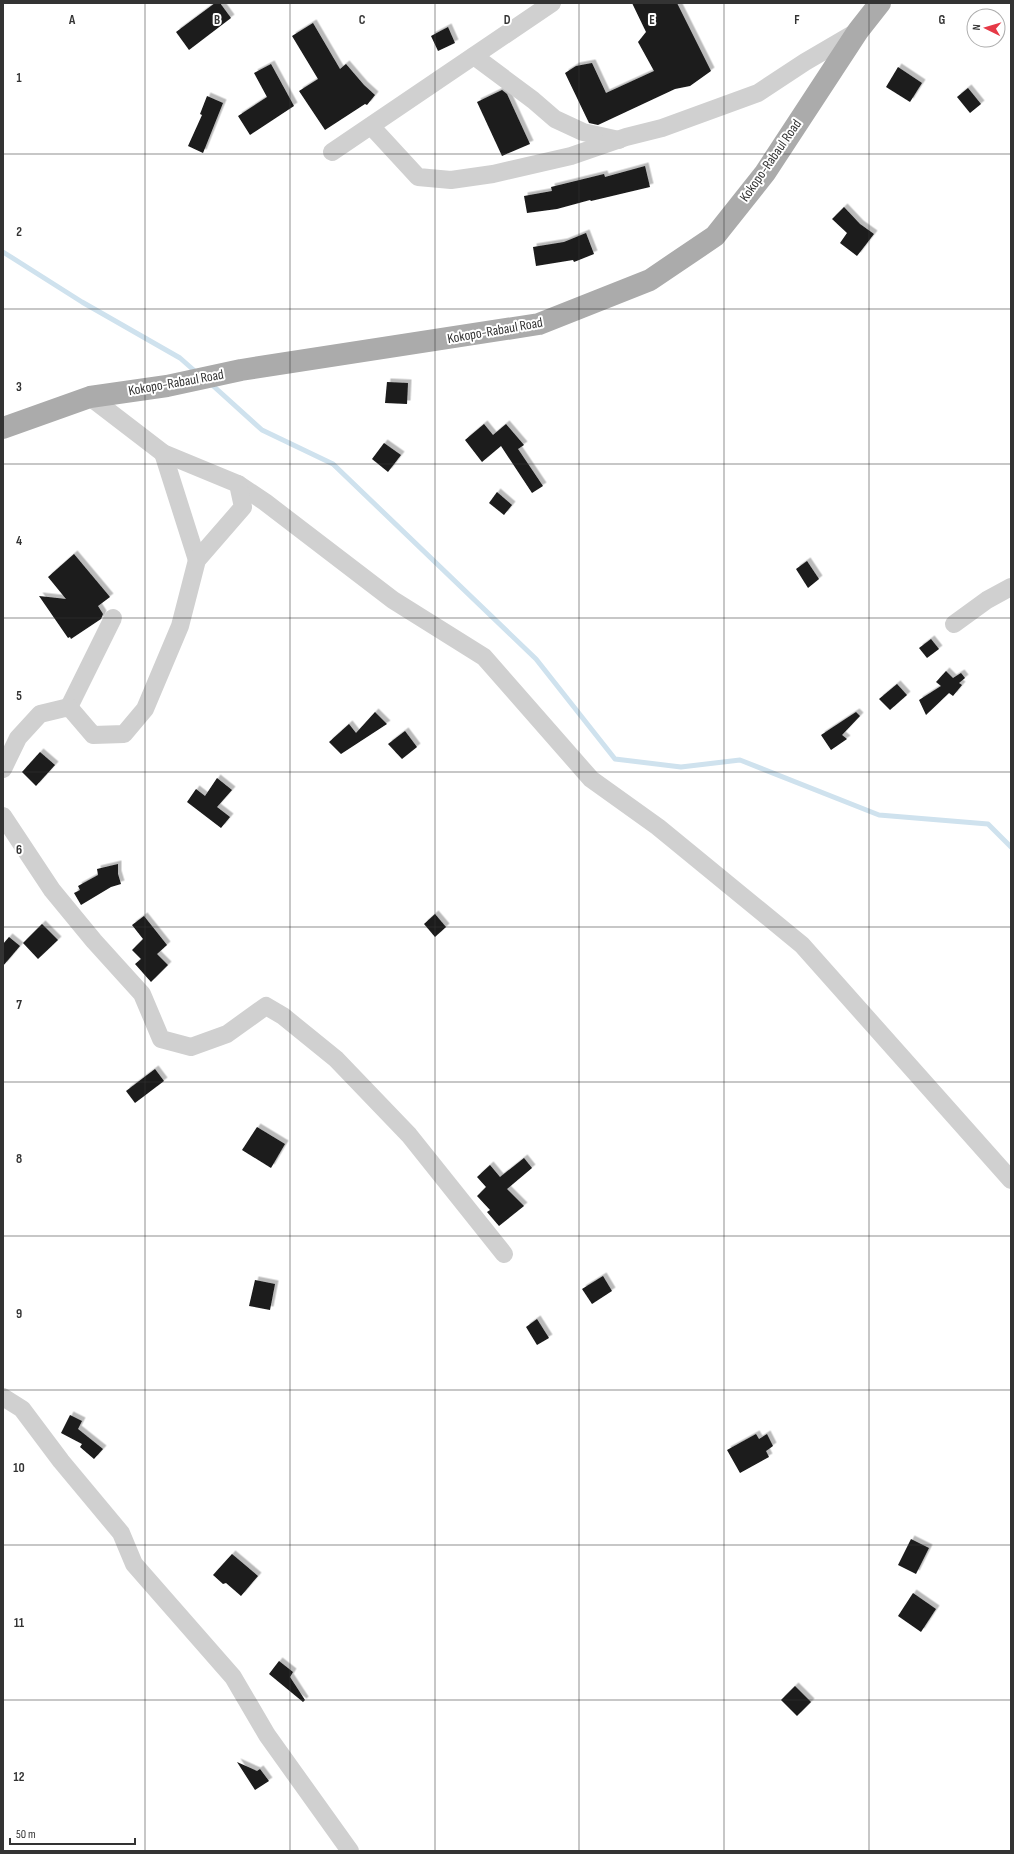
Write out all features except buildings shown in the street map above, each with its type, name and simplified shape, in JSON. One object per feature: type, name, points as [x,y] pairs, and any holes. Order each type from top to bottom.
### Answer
[{"type":"main road","name":"Kokopo-Rabaul Road","points":[[3,428],[90,397],[167,386],[241,370],[539,324],[650,280],[715,236],[765,173],[858,31],[880,3]]},
{"type":"street","points":[[332,152],[474,56],[541,6]]},
{"type":"street","points":[[371,126],[418,178],[451,180],[493,174],[571,156],[662,128],[758,93],[804,62],[858,31]]},
{"type":"street","points":[[474,56],[533,100],[555,119],[583,132],[619,140]]},
{"type":"street","points":[[90,397],[163,453],[238,484],[265,502],[394,600],[484,657],[591,779],[658,827],[802,945],[1011,1180]]},
{"type":"street","points":[[163,453],[197,560]]},
{"type":"street","points":[[69,707],[93,736],[124,734],[145,709],[178,633],[197,560],[243,507],[238,484]]},
{"type":"street","points":[[954,624],[987,600],[1011,587]]},
{"type":"street","points":[[69,707],[113,618]]},
{"type":"street","points":[[3,769],[18,738],[40,714],[69,707]]},
{"type":"street","points":[[3,816],[52,890],[94,941],[142,994],[161,1039],[191,1047],[227,1034],[266,1006],[283,1016],[336,1059],[409,1135],[504,1254]]},
{"type":"street","points":[[3,1397],[22,1409],[61,1461],[120,1533],[134,1564],[233,1678],[267,1735],[350,1851]]},
{"type":"waterway","points":[[3,252],[82,302],[180,358],[197,373]]},
{"type":"waterway","points":[[210,383],[262,430],[333,464],[536,659],[615,759],[681,767],[740,760],[879,815],[988,824],[1011,847]]}]
